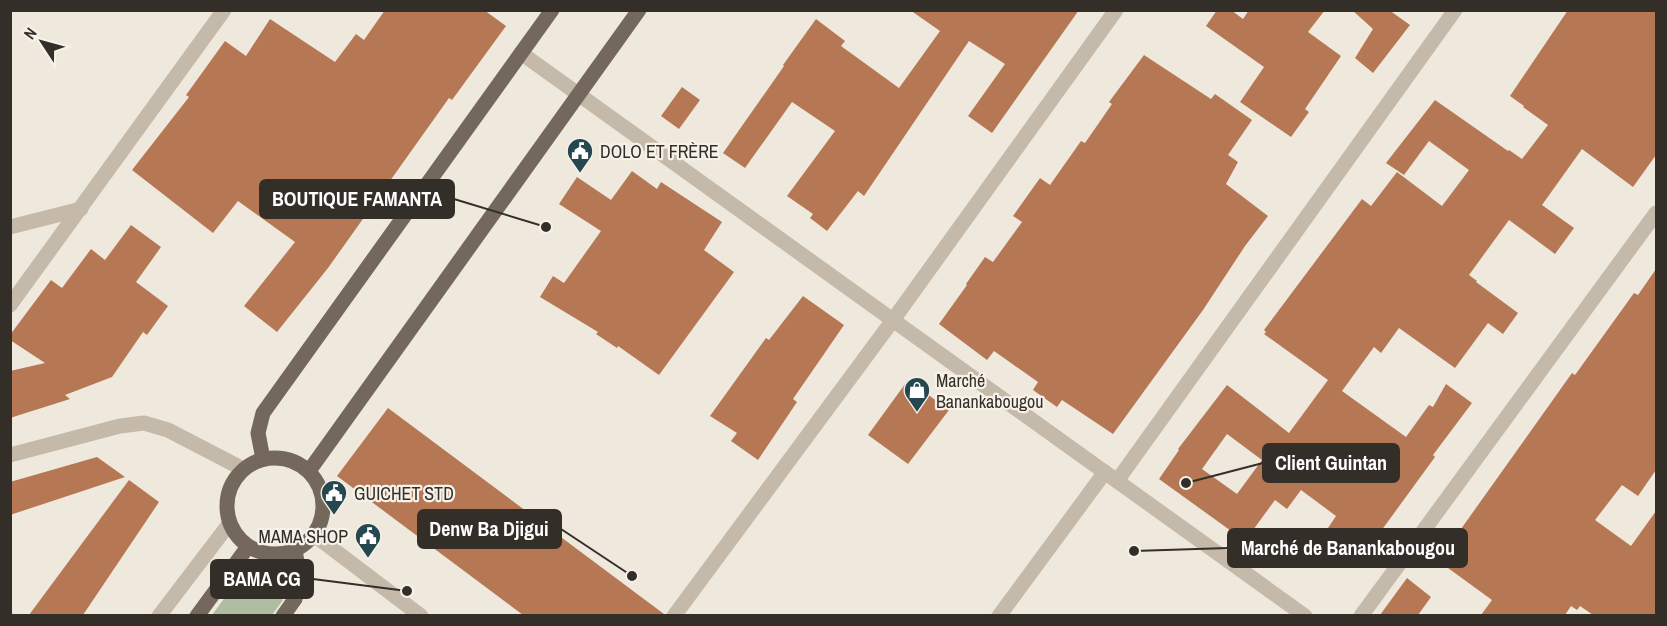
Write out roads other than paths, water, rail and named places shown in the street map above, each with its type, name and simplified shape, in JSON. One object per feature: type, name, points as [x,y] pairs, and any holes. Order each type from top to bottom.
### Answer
[{"type":"main road","points":[[262,459],[258,433],[263,413],[552,10]]},
{"type":"main road","points":[[309,471],[639,10]]},
{"type":"main road","points":[[262,459],[287,459],[309,471],[322,493],[322,518],[313,534],[295,551],[270,556],[247,548],[229,524],[227,495],[243,469],[262,459]]},
{"type":"main road","points":[[198,615],[247,548]]},
{"type":"main road","points":[[283,615],[295,599],[300,577],[295,551]]},
{"type":"street","points":[[10,305],[224,10]]},
{"type":"street","points":[[674,615],[893,320],[1116,10]]},
{"type":"street","points":[[999,615],[1111,477],[1455,10]]},
{"type":"street","points":[[521,54],[1305,615]]},
{"type":"street","points":[[10,227],[81,209]]},
{"type":"street","points":[[1361,615],[1656,213]]},
{"type":"street","points":[[10,455],[120,426],[144,423],[168,430],[243,469]]},
{"type":"street","points":[[159,615],[229,524]]},
{"type":"street","points":[[313,534],[421,615]]},
{"type":"place","name":"DOLO ET FRÈRE","points":[[580,174]]},
{"type":"place","name":"BOUTIQUE FAMANTA","points":[[546,227]]},
{"type":"place","name":"Marché Banankabougou","points":[[917,413]]},
{"type":"place","name":"Client Guintan","points":[[1186,483]]},
{"type":"place","name":"GUICHET STD","points":[[334,516]]},
{"type":"place","name":"Marché de Banankabougou","points":[[1134,551]]},
{"type":"place","name":"MAMA SHOP","points":[[368,559]]},
{"type":"place","name":"Denw Ba Djigui","points":[[632,576]]},
{"type":"place","name":"BAMA CG","points":[[407,591]]}]
